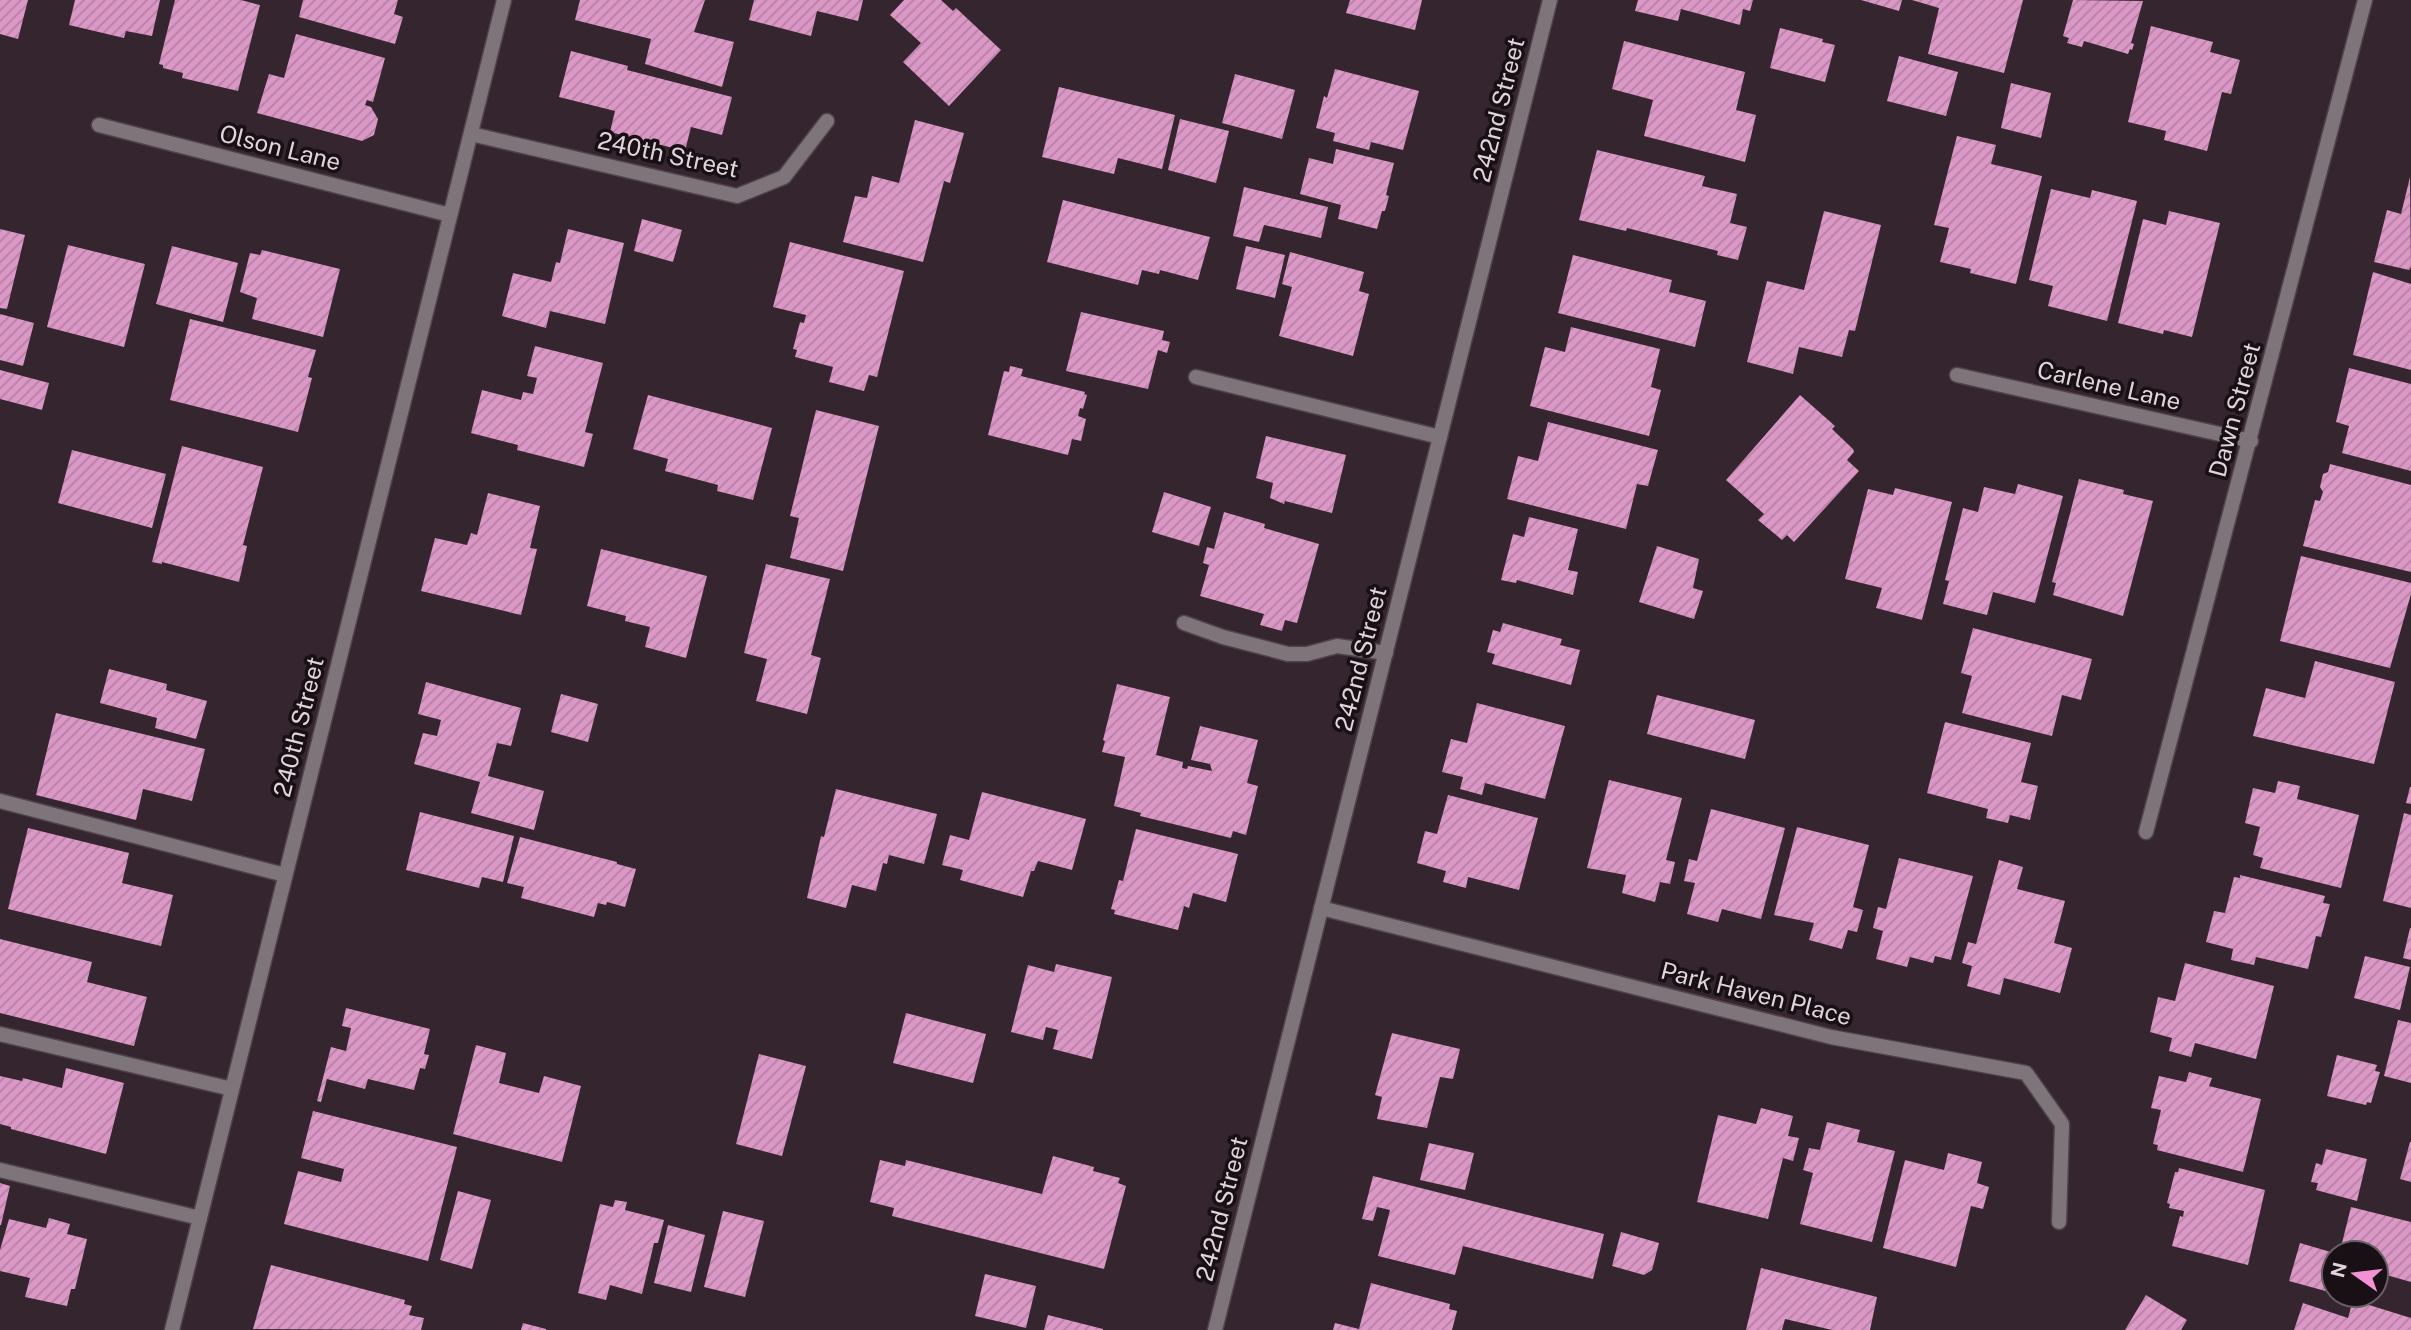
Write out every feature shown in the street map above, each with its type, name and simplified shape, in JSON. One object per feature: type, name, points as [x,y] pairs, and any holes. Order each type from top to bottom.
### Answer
[{"type":"street","name":"240th Street","points":[[172,1330],[504,0]]},
{"type":"street","name":"242nd Street","points":[[1215,1330],[1550,0]]},
{"type":"street","name":"Dawn Street","points":[[2146,832],[2365,0]]},
{"type":"street","name":"240th Street","points":[[471,134],[737,197],[783,177],[827,121]]},
{"type":"street","name":"Olson Lane","points":[[99,125],[450,215]]},
{"type":"street","name":"Carlene Lane","points":[[1957,375],[2250,441]]},
{"type":"street","points":[[1196,377],[1440,437]]},
{"type":"street","points":[[1184,623],[1223,637],[1288,654],[1337,646],[1385,653]]},
{"type":"street","points":[[0,802],[285,875]]},
{"type":"street","name":"Park Haven Place","points":[[1321,908],[1831,1037],[2026,1073],[2062,1124],[2059,1222]]},
{"type":"street","points":[[0,1034],[232,1089]]},
{"type":"street","points":[[0,1171],[200,1218]]},
{"type":"building","points":[[0,0],[28,0],[18,39],[0,34]]},
{"type":"building","points":[[75,0],[160,0],[152,36],[126,31],[124,38],[69,25]]},
{"type":"building","points":[[175,0],[241,0],[260,5],[238,91],[182,78],[183,73],[163,68],[163,65],[159,64]]},
{"type":"building","points":[[303,0],[398,0],[394,14],[403,17],[395,44],[299,17]]},
{"type":"building","points":[[580,0],[705,0],[694,32],[734,42],[722,87],[645,64],[651,39],[575,20]]},
{"type":"building","points":[[754,0],[863,0],[858,21],[817,11],[811,36],[749,20]]},
{"type":"building","points":[[904,0],[941,0],[953,11],[956,8],[1001,50],[949,106],[903,62],[921,43],[890,15]]},
{"type":"building","points":[[1350,0],[1422,0],[1415,30],[1346,13]]},
{"type":"building","points":[[1638,0],[1753,0],[1750,11],[1743,9],[1740,25],[1681,9],[1678,21],[1635,11]]},
{"type":"building","points":[[1861,0],[1902,0],[1899,11]]},
{"type":"building","points":[[1912,0],[2023,0],[2004,73],[1928,54],[1939,8]]},
{"type":"building","points":[[2073,0],[2143,1],[2131,43],[2134,44],[2132,50],[2130,49],[2128,54],[2084,41],[2082,47],[2067,43],[2069,38],[2063,36]]},
{"type":"building","points":[[2151,26],[2213,42],[2210,52],[2240,60],[2231,94],[2222,92],[2207,151],[2164,140],[2166,131],[2128,122]]},
{"type":"building","points":[[1780,28],[1823,39],[1822,42],[1835,45],[1825,82],[1770,68]]},
{"type":"building","points":[[296,34],[385,58],[373,102],[367,100],[365,105],[371,107],[378,119],[374,135],[362,141],[257,113],[269,74],[284,78]]},
{"type":"building","points":[[1624,41],[1745,72],[1736,110],[1756,115],[1745,162],[1644,136],[1653,100],[1612,89]]},
{"type":"building","points":[[571,51],[628,66],[627,70],[732,97],[722,135],[691,127],[685,151],[610,132],[615,111],[559,97]]},
{"type":"building","points":[[1899,56],[1958,72],[1946,116],[1887,101]]},
{"type":"building","points":[[1335,69],[1419,91],[1403,150],[1371,142],[1369,150],[1333,141],[1335,133],[1316,128],[1324,96],[1327,98]]},
{"type":"building","points":[[1235,74],[1295,90],[1282,139],[1222,123]]},
{"type":"building","points":[[2011,83],[2051,93],[2041,138],[2001,128]]},
{"type":"building","points":[[1059,87],[1175,115],[1162,169],[1118,158],[1114,174],[1042,157]]},
{"type":"building","points":[[1180,119],[1229,131],[1216,183],[1168,170]]},
{"type":"building","points":[[915,120],[964,133],[950,183],[944,181],[923,262],[843,242],[855,196],[867,198],[872,176],[899,183]]},
{"type":"building","points":[[1957,136],[1996,145],[1991,164],[2042,176],[2016,284],[1970,273],[1971,269],[1940,262],[1949,228],[1934,225]]},
{"type":"building","points":[[1336,149],[1394,163],[1386,195],[1389,196],[1377,229],[1338,219],[1341,205],[1300,194],[1309,158],[1333,164]]},
{"type":"building","points":[[1597,150],[1705,176],[1702,186],[1737,194],[1730,223],[1747,227],[1738,260],[1717,255],[1718,251],[1627,228],[1626,231],[1579,220]]},
{"type":"building","points":[[2410,177],[2409,270],[2374,262],[2387,210],[2401,214]]},
{"type":"building","points":[[1244,187],[1328,207],[1321,238],[1264,225],[1259,242],[1233,236]]},
{"type":"building","points":[[2051,189],[2090,198],[2092,190],[2137,201],[2107,321],[2048,306],[2053,286],[2029,280]]},
{"type":"building","points":[[1063,200],[1210,237],[1198,280],[1160,270],[1159,274],[1142,270],[1138,285],[1047,262]]},
{"type":"building","points":[[1824,211],[1881,225],[1855,331],[1849,330],[1842,357],[1799,347],[1793,374],[1747,362],[1767,281],[1804,290]]},
{"type":"building","points":[[2169,211],[2220,223],[2192,337],[2164,330],[2163,334],[2118,323],[2143,219],[2166,225]]},
{"type":"building","points":[[642,219],[682,230],[673,262],[634,251]]},
{"type":"building","points":[[0,229],[25,235],[7,309],[0,308]]},
{"type":"building","points":[[568,229],[624,243],[605,324],[550,311],[546,328],[502,316],[513,273],[551,282],[556,262],[560,263]]},
{"type":"building","points":[[790,242],[904,271],[877,377],[869,375],[864,391],[829,382],[833,367],[795,357],[797,350],[793,349],[800,322],[804,323],[806,315],[773,307]]},
{"type":"building","points":[[68,245],[145,264],[124,347],[47,327]]},
{"type":"building","points":[[172,246],[238,263],[223,322],[156,304]]},
{"type":"building","points":[[1246,246],[1285,255],[1275,298],[1236,289]]},
{"type":"building","points":[[262,250],[340,269],[323,337],[252,319],[257,298],[240,292],[250,253],[260,255]]},
{"type":"building","points":[[1290,252],[1364,272],[1359,291],[1369,294],[1353,356],[1279,336],[1292,287],[1282,284]]},
{"type":"building","points":[[1573,255],[1672,280],[1669,292],[1706,301],[1695,347],[1558,313]]},
{"type":"building","points":[[2373,272],[2411,284],[2411,370],[2353,355]]},
{"type":"building","points":[[1081,312],[1164,331],[1162,340],[1170,342],[1167,353],[1158,350],[1148,389],[1066,371]]},
{"type":"building","points":[[0,314],[34,323],[23,366],[0,360]]},
{"type":"building","points":[[190,319],[316,350],[298,432],[170,400]]},
{"type":"building","points":[[1571,327],[1660,349],[1651,387],[1661,390],[1649,436],[1530,406],[1545,347],[1565,352]]},
{"type":"building","points":[[535,346],[603,363],[585,432],[593,434],[584,467],[517,450],[518,445],[471,433],[482,390],[521,400],[523,392],[533,394],[537,378],[527,376]]},
{"type":"building","points":[[1010,366],[1023,369],[1021,376],[1085,392],[1087,395],[1078,416],[1086,419],[1081,441],[1072,439],[1068,455],[988,435],[1004,371],[1009,372]]},
{"type":"building","points":[[2349,368],[2411,384],[2411,471],[2342,453],[2349,426],[2336,422]]},
{"type":"building","points":[[0,370],[49,383],[42,410],[0,399]]},
{"type":"building","points":[[648,395],[772,428],[753,500],[717,491],[718,485],[665,471],[668,459],[633,449]]},
{"type":"building","points":[[1800,395],[1835,426],[1832,429],[1853,449],[1854,452],[1847,460],[1859,471],[1794,542],[1787,535],[1782,540],[1758,520],[1764,514],[1726,480]]},
{"type":"building","points":[[816,410],[879,426],[843,571],[790,558],[799,518],[790,516]]},
{"type":"building","points":[[1548,422],[1658,450],[1648,486],[1637,484],[1626,529],[1507,499],[1518,456],[1538,461]]},
{"type":"building","points":[[1266,436],[1346,455],[1332,513],[1285,501],[1284,504],[1270,498],[1273,483],[1256,478]]},
{"type":"building","points":[[182,446],[263,467],[243,545],[247,546],[239,582],[162,562],[152,562]]},
{"type":"building","points":[[72,450],[166,474],[152,528],[58,503]]},
{"type":"building","points":[[2330,464],[2411,485],[2411,572],[2303,546],[2315,500],[2320,501],[2323,492],[2320,487],[2323,474],[2328,472]]},
{"type":"building","points":[[2079,479],[2124,490],[2123,494],[2153,501],[2123,616],[2053,595],[2056,583],[2052,582]]},
{"type":"building","points":[[2018,484],[2063,496],[2035,603],[1993,592],[1987,615],[1943,604],[1949,581],[1945,580],[1963,508],[1978,512],[1984,487],[2015,494]]},
{"type":"building","points":[[1895,488],[1952,502],[1922,620],[1876,608],[1882,588],[1845,579],[1868,489],[1893,495]]},
{"type":"building","points":[[1164,492],[1211,507],[1199,546],[1152,532]]},
{"type":"building","points":[[488,493],[540,506],[530,548],[537,549],[521,615],[421,591],[435,538],[467,545],[471,533],[477,535]]},
{"type":"building","points":[[1224,512],[1265,524],[1264,528],[1319,544],[1297,623],[1285,620],[1282,631],[1260,625],[1264,614],[1200,596],[1209,565],[1203,563],[1207,547],[1214,549]]},
{"type":"building","points":[[1529,517],[1578,529],[1568,570],[1578,572],[1573,595],[1517,580],[1516,583],[1501,580],[1513,534],[1524,537]]},
{"type":"building","points":[[1657,546],[1699,559],[1693,588],[1703,591],[1694,619],[1639,602]]},
{"type":"building","points":[[601,549],[707,576],[686,658],[645,647],[650,627],[625,621],[626,616],[587,606]]},
{"type":"building","points":[[2301,556],[2411,583],[2411,594],[2390,668],[2280,641]]},
{"type":"building","points":[[766,564],[830,579],[811,655],[821,658],[807,714],[756,701],[767,659],[744,653]]},
{"type":"building","points":[[1503,623],[1562,639],[1560,645],[1580,650],[1571,685],[1492,664],[1495,654],[1487,652],[1493,630],[1500,632]]},
{"type":"building","points":[[1973,628],[2092,659],[2081,700],[2062,695],[2052,736],[1962,713],[1972,676],[1961,673]]},
{"type":"building","points":[[2315,661],[2395,682],[2374,764],[2253,736],[2266,688],[2305,698]]},
{"type":"building","points":[[109,669],[167,684],[166,690],[207,701],[196,739],[155,728],[157,718],[100,703]]},
{"type":"building","points":[[426,682],[521,708],[511,746],[497,743],[488,776],[544,791],[534,830],[471,813],[480,782],[414,764],[423,733],[437,736],[441,720],[418,714]]},
{"type":"building","points":[[1117,684],[1170,697],[1156,755],[1183,762],[1182,768],[1187,769],[1188,766],[1212,771],[1210,764],[1191,760],[1200,726],[1258,740],[1247,783],[1258,786],[1246,835],[1233,831],[1231,838],[1140,816],[1141,813],[1114,806],[1125,757],[1102,752]]},
{"type":"building","points":[[561,694],[598,704],[588,742],[551,732]]},
{"type":"building","points":[[1657,695],[1755,720],[1745,759],[1647,734]]},
{"type":"building","points":[[1477,703],[1565,726],[1545,799],[1485,783],[1482,795],[1460,789],[1463,777],[1442,772],[1451,739],[1467,743]]},
{"type":"building","points":[[56,713],[205,749],[192,801],[143,789],[136,820],[36,795]]},
{"type":"building","points":[[1945,722],[2031,743],[2021,782],[2038,786],[2030,820],[2010,815],[2008,823],[1986,818],[1988,809],[1927,793]]},
{"type":"building","points":[[1609,780],[1682,798],[1666,860],[1675,862],[1670,884],[1660,882],[1655,902],[1622,893],[1626,875],[1587,868]]},
{"type":"building","points":[[2278,781],[2300,786],[2297,799],[2359,815],[2341,888],[2260,868],[2263,858],[2253,855],[2260,827],[2245,823],[2253,788],[2275,793]]},
{"type":"building","points":[[2411,787],[2411,804],[2406,803]]},
{"type":"building","points":[[836,789],[937,814],[924,864],[889,855],[887,864],[883,863],[876,891],[852,885],[846,908],[807,898],[821,836],[824,837]]},
{"type":"building","points":[[982,792],[1086,819],[1072,870],[1038,861],[1034,871],[1031,871],[1023,897],[960,880],[963,870],[942,865],[950,835],[969,840]]},
{"type":"building","points":[[1448,795],[1538,818],[1519,890],[1468,877],[1466,888],[1443,882],[1446,871],[1417,863],[1425,831],[1437,834]]},
{"type":"building","points":[[1711,809],[1785,828],[1761,919],[1722,909],[1718,922],[1687,914],[1695,883],[1684,881],[1689,859],[1697,861]]},
{"type":"building","points":[[420,812],[514,836],[503,882],[482,877],[479,888],[406,870]]},
{"type":"building","points":[[2404,813],[2411,815],[2411,908],[2383,901]]},
{"type":"building","points":[[1797,827],[1869,845],[1853,907],[1863,910],[1857,932],[1848,930],[1842,949],[1809,940],[1814,923],[1774,915]]},
{"type":"building","points":[[28,828],[129,853],[122,883],[173,895],[161,946],[8,909]]},
{"type":"building","points":[[1136,829],[1238,854],[1226,902],[1193,893],[1189,908],[1184,906],[1178,930],[1114,914],[1115,910],[1111,909],[1119,880],[1123,881]]},
{"type":"building","points":[[520,837],[636,869],[625,907],[607,902],[606,905],[598,903],[594,917],[521,898],[524,887],[507,883]]},
{"type":"building","points":[[1899,858],[1973,876],[1951,960],[1935,956],[1933,963],[1910,957],[1907,967],[1876,959],[1883,931],[1873,928],[1878,907],[1886,909]]},
{"type":"building","points":[[1999,860],[2023,867],[2017,889],[2065,901],[2054,943],[2072,948],[2060,993],[2004,978],[2000,995],[1967,986],[1972,966],[1962,963],[1968,942],[1976,944]]},
{"type":"building","points":[[2240,875],[2325,896],[2323,903],[2330,904],[2321,937],[2316,936],[2308,969],[2256,957],[2254,965],[2231,960],[2233,949],[2206,942],[2214,911],[2225,913],[2234,877],[2240,878]]},
{"type":"building","points":[[2411,928],[2411,960],[2403,958]]},
{"type":"building","points":[[0,939],[92,962],[87,982],[147,997],[134,1046],[0,1013]]},
{"type":"building","points":[[2365,956],[2410,967],[2400,1010],[2354,998]]},
{"type":"building","points":[[2185,963],[2274,986],[2256,1059],[2195,1043],[2191,1057],[2169,1051],[2172,1038],[2150,1032],[2158,997],[2175,1001]]},
{"type":"building","points":[[1056,964],[1112,977],[1092,1059],[1053,1049],[1058,1030],[1046,1027],[1043,1040],[1011,1032],[1028,965],[1054,972]]},
{"type":"building","points":[[346,1008],[430,1029],[424,1054],[429,1055],[425,1069],[420,1068],[414,1090],[368,1079],[365,1089],[327,1079],[321,1102],[317,1101],[331,1047],[346,1051],[351,1028],[342,1026]]},
{"type":"building","points":[[906,1013],[986,1034],[973,1083],[893,1063]]},
{"type":"building","points":[[2398,1020],[2411,1023],[2411,1083],[2384,1076]]},
{"type":"building","points":[[1392,1033],[1460,1049],[1453,1079],[1440,1077],[1427,1128],[1377,1119],[1382,1097],[1375,1095]]},
{"type":"building","points":[[476,1045],[506,1053],[499,1083],[539,1093],[544,1076],[581,1086],[562,1162],[453,1134]]},
{"type":"building","points":[[759,1054],[806,1066],[782,1156],[736,1144]]},
{"type":"building","points":[[2337,1055],[2377,1065],[2375,1071],[2380,1072],[2371,1103],[2367,1102],[2366,1105],[2327,1096]]},
{"type":"building","points":[[66,1068],[124,1083],[106,1154],[0,1124],[0,1076],[22,1081],[23,1078],[62,1088]]},
{"type":"building","points":[[2189,1072],[2212,1078],[2209,1086],[2261,1099],[2243,1172],[2157,1150],[2158,1145],[2153,1144],[2161,1110],[2151,1108],[2159,1076],[2186,1082]]},
{"type":"building","points":[[1761,1108],[1793,1116],[1788,1136],[1799,1138],[1793,1161],[1783,1158],[1768,1219],[1697,1202],[1718,1115],[1756,1124]]},
{"type":"building","points":[[313,1111],[457,1147],[428,1261],[284,1224],[298,1171],[341,1182],[344,1169],[301,1158]]},
{"type":"building","points":[[1827,1122],[1860,1130],[1857,1142],[1895,1151],[1872,1242],[1800,1224],[1813,1173],[1803,1170],[1809,1148],[1820,1150]]},
{"type":"building","points":[[2411,1142],[2411,1182],[2400,1179]]},
{"type":"building","points":[[1429,1143],[1474,1153],[1465,1190],[1420,1180]]},
{"type":"building","points":[[2326,1149],[2367,1159],[2357,1201],[2316,1190],[2318,1183],[2311,1182],[2316,1163],[2322,1165]]},
{"type":"building","points":[[1948,1153],[1982,1162],[1977,1183],[1989,1187],[1983,1209],[1971,1206],[1956,1267],[1883,1248],[1905,1160],[1944,1170]]},
{"type":"building","points":[[1053,1156],[1094,1167],[1093,1171],[1120,1178],[1118,1183],[1126,1186],[1104,1269],[892,1216],[894,1208],[870,1202],[880,1160],[905,1166],[906,1160],[1042,1194]]},
{"type":"building","points":[[2179,1168],[2265,1190],[2248,1265],[2172,1246],[2180,1216],[2183,1217],[2184,1211],[2169,1208],[2170,1204],[2167,1203],[2175,1172],[2178,1172]]},
{"type":"building","points":[[1373,1176],[1604,1234],[1593,1279],[1463,1246],[1455,1275],[1378,1256],[1390,1210],[1377,1207],[1373,1221],[1362,1219]]},
{"type":"building","points":[[0,1183],[10,1186],[1,1225],[0,1225]]},
{"type":"building","points":[[458,1191],[491,1200],[472,1269],[440,1260]]},
{"type":"building","points":[[615,1200],[627,1202],[625,1210],[664,1220],[658,1243],[654,1243],[642,1294],[610,1285],[606,1300],[578,1293],[600,1204],[613,1207]]},
{"type":"building","points":[[2351,1207],[2411,1222],[2411,1282],[2390,1276],[2390,1239],[2343,1239]]},
{"type":"building","points":[[723,1211],[764,1221],[745,1297],[704,1287]]},
{"type":"building","points":[[49,1218],[70,1224],[67,1234],[87,1239],[75,1289],[71,1289],[67,1306],[25,1297],[30,1278],[0,1271],[0,1250],[9,1219],[46,1228]]},
{"type":"building","points":[[668,1225],[705,1235],[691,1292],[654,1283]]},
{"type":"building","points":[[1621,1232],[1659,1243],[1652,1270],[1644,1275],[1612,1266]]},
{"type":"building","points":[[2300,1243],[2320,1249],[2320,1290],[2289,1281]]},
{"type":"building","points":[[271,1265],[405,1300],[404,1304],[412,1306],[409,1315],[424,1318],[421,1330],[253,1329]]},
{"type":"building","points":[[1761,1268],[1877,1297],[1870,1330],[1832,1330],[1785,1319],[1782,1330],[1746,1330]]},
{"type":"building","points":[[985,1274],[1036,1286],[1026,1328],[975,1316]]},
{"type":"building","points":[[1371,1283],[1450,1304],[1449,1309],[1457,1311],[1452,1330],[1333,1330],[1335,1323],[1359,1329]]},
{"type":"building","points":[[2146,1295],[2187,1320],[2181,1330],[2125,1330]]},
{"type":"building","points":[[2303,1303],[2348,1318],[2350,1309],[2382,1309],[2411,1318],[2411,1330],[2294,1330]]},
{"type":"building","points":[[1048,1315],[1103,1329],[1103,1330],[1044,1330]]},
{"type":"building","points":[[523,1323],[546,1329],[546,1330],[521,1330]]}]
